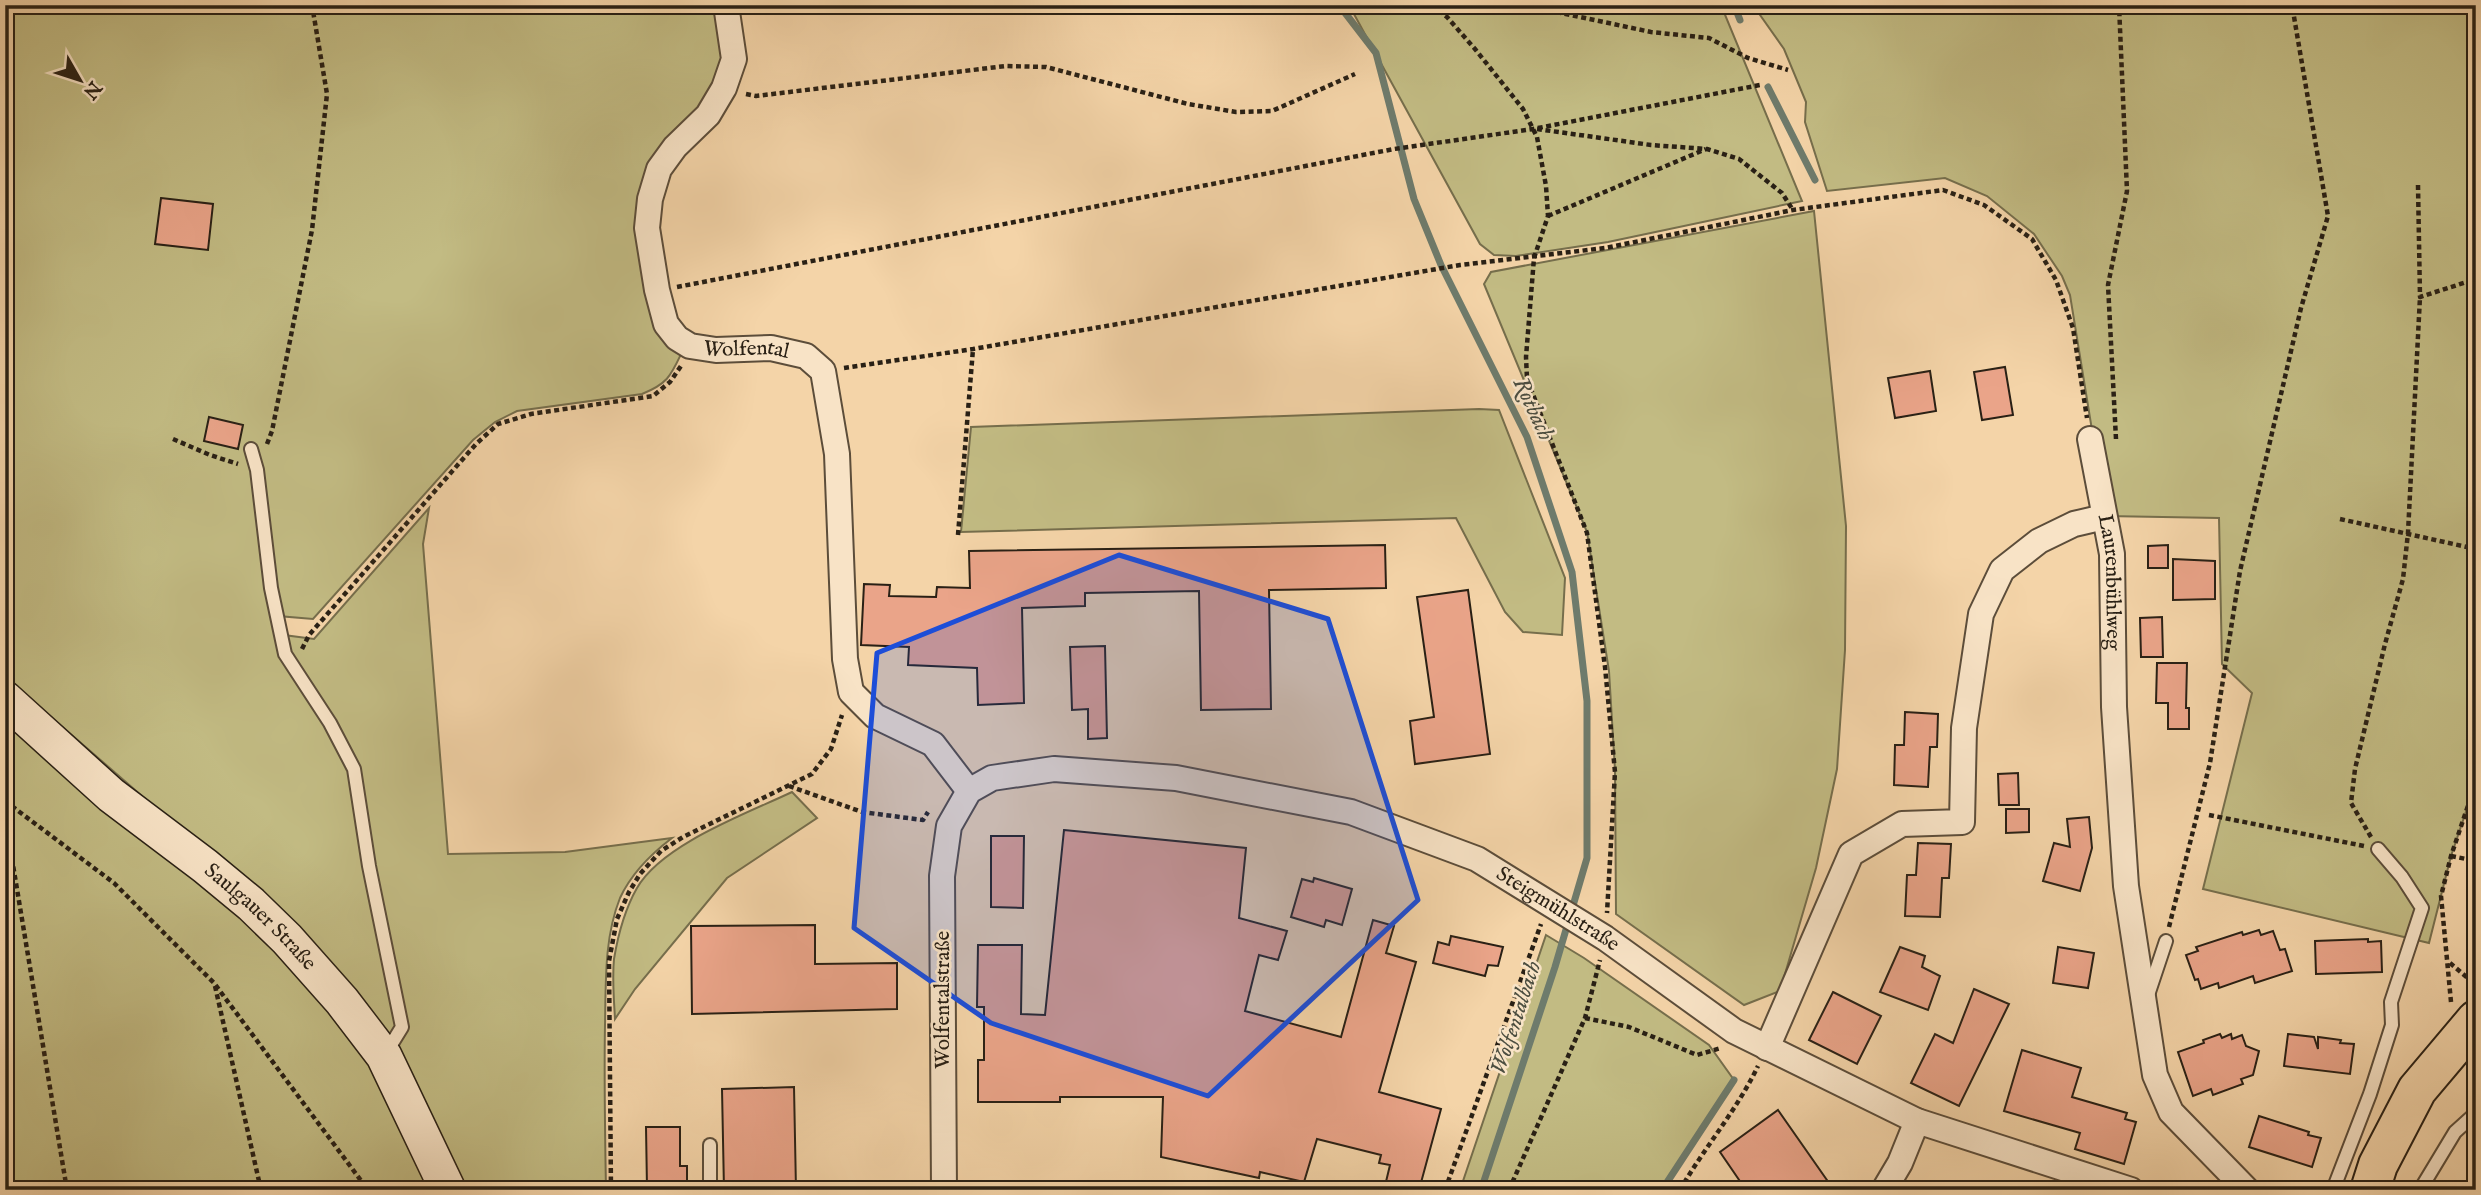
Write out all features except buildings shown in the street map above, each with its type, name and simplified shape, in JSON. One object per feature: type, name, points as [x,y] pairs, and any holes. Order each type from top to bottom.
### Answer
[{"type":"main road","name":"Saulgauer Straße","points":[[5,699],[111,796],[205,866],[288,939],[342,1001],[384,1056],[447,1190]]},
{"type":"main road","points":[[2370,1190],[2378,1166],[2417,1090],[2476,1020]]},
{"type":"street","name":"Wolfental","points":[[726,5],[734,59],[724,88],[708,115],[676,147],[659,169],[650,199],[648,228],[657,290],[666,324],[677,338],[690,346],[716,350],[771,348],[806,356],[823,371]]},
{"type":"street","points":[[823,371],[837,454],[845,659],[851,692],[875,716],[933,744],[963,783]]},
{"type":"street","points":[[2090,439],[2104,517]]},
{"type":"street","name":"Laurenbühlweg","points":[[1767,1048],[1851,854],[1902,824],[1962,822],[1964,728],[1980,614],[2002,570],[2039,541],[2074,524],[2104,517],[2112,554],[2114,708],[2126,887],[2155,1075],[2172,1112],[2247,1190]]},
{"type":"street","name":"Steigmühlstraße","points":[[963,783],[1054,769],[1176,778],[1350,812],[1477,859],[1605,938],[1734,1031],[1917,1121],[2131,1190]]},
{"type":"street","name":"Wolfentalstraße","points":[[944,1190],[942,876],[949,826],[957,813],[963,783]]},
{"type":"street","points":[[1884,1190],[1900,1163],[1917,1121]]},
{"type":"lane","points":[[251,449],[257,470],[271,588],[285,654],[330,723],[354,769],[369,866],[402,1027],[384,1056]]},
{"type":"lane","points":[[2333,1190],[2370,1094],[2392,1024],[2391,1002],[2422,908],[2402,877],[2378,849]]},
{"type":"lane","points":[[2144,1009],[2166,941]]},
{"type":"lane","points":[[2420,1190],[2455,1132],[2476,1113]]},
{"type":"lane","points":[[710,1145],[710,1190]]},
{"type":"path","points":[[272,431],[312,230],[327,94],[312,5]]},
{"type":"path","points":[[1432,5],[1447,17],[1523,109],[1537,137],[1548,216],[1534,257],[1525,357],[1527,379],[1587,533],[1605,667],[1615,772],[1605,938],[1585,1018],[1509,1190]]},
{"type":"path","points":[[1523,5],[1651,32],[1709,38],[1748,58],[1788,70]]},
{"type":"path","points":[[2116,446],[2108,285],[2127,191],[2119,5]]},
{"type":"path","points":[[2166,941],[2210,762],[2240,570],[2301,308],[2328,216],[2292,5]]},
{"type":"path","points":[[724,88],[756,96],[1006,65],[1046,67],[1188,104],[1236,112],[1272,111],[1355,74]]},
{"type":"path","points":[[657,290],[1394,149],[1533,129],[1760,85]]},
{"type":"path","points":[[1533,129],[1651,145],[1707,149],[1739,159],[1782,193],[1793,210]]},
{"type":"path","points":[[1548,216],[1707,149]]},
{"type":"path","points":[[2378,849],[2351,803],[2355,769],[2403,579],[2408,533],[2420,297],[2418,185]]},
{"type":"path","points":[[823,371],[973,349],[1460,265],[1605,248],[1793,210],[1943,190],[1984,205],[2032,239],[2056,280],[2074,328],[2090,439]]},
{"type":"path","points":[[2420,297],[2476,279]]},
{"type":"path","points":[[292,667],[309,635],[476,444],[498,424],[531,414],[653,396],[670,383],[690,346]]},
{"type":"path","points":[[958,535],[973,349]]},
{"type":"path","points":[[173,439],[210,455],[257,470]]},
{"type":"path","points":[[2340,519],[2476,549]]},
{"type":"path","points":[[611,1190],[609,961],[617,919],[640,874],[661,850],[812,774],[831,749],[851,692]]},
{"type":"path","points":[[2476,782],[2451,856],[2441,896],[2444,947],[2449,962],[2476,985]]},
{"type":"path","points":[[788,786],[862,812],[923,820],[963,783]]},
{"type":"path","points":[[5,801],[114,883],[214,983],[368,1190]]},
{"type":"path","points":[[2209,815],[2378,849]]},
{"type":"path","points":[[5,843],[11,853],[67,1190]]},
{"type":"path","points":[[2451,856],[2476,861]]},
{"type":"path","points":[[1445,1190],[1541,925],[1551,906]]},
{"type":"path","points":[[214,983],[261,1190]]},
{"type":"path","points":[[1585,1018],[1629,1027],[1697,1055],[1720,1050],[1734,1031]]},
{"type":"path","points":[[1680,1190],[1699,1157],[1751,1082],[1767,1048]]},
{"type":"highlighted area","points":[[1119,555],[1328,619],[1418,900],[1208,1096],[991,1023],[854,928],[877,653]]},
{"type":"shaded area","points":[[5,5],[720,5],[730,59],[644,204],[683,350],[668,377],[642,394],[517,411],[495,422],[473,440],[313,619],[277,616],[284,635],[314,639],[429,508],[423,544],[448,854],[565,852],[672,838],[649,858],[630,881],[620,898],[611,929],[606,993],[606,1190],[450,1190],[391,1049],[257,896],[5,677]]},
{"type":"shaded area","points":[[1349,5],[1721,5],[1802,201],[1608,242],[1516,256],[1494,255],[1480,244]]},
{"type":"shaded area","points":[[1753,5],[2476,5],[2476,782],[2451,856],[2429,943],[2203,889],[2252,693],[2222,664],[2219,518],[2106,516],[2070,295],[2062,276],[2034,234],[1987,196],[1945,178],[1827,191],[1805,122],[1806,102],[1784,49]]},
{"type":"shaded area","points":[[1814,211],[1846,526],[1845,650],[1837,769],[1816,868],[1780,991],[1744,1005],[1616,914],[1615,770],[1609,671],[1587,532],[1484,284],[1491,272]]},
{"type":"shaded area","points":[[1499,410],[1565,578],[1562,635],[1523,632],[1505,612],[1456,518],[961,532],[971,427]]},
{"type":"shaded area","points":[[5,709],[240,915],[378,1060],[445,1190],[5,1190]]},
{"type":"shaded area","points":[[792,792],[817,818],[727,878],[635,989],[615,1019],[613,974],[618,941],[633,896],[649,872],[666,857],[707,831]]},
{"type":"shaded area","points":[[1546,935],[1584,958],[1709,1045],[1734,1080],[1662,1190],[1460,1190]]},
{"type":"waterway","name":"Rotbach","points":[[1339,5],[1376,53],[1414,199],[1441,265],[1527,437],[1572,572],[1587,701],[1587,858],[1555,967],[1481,1190]]},
{"type":"waterway","points":[[1734,5],[1740,20]]},
{"type":"waterway","points":[[1768,87],[1815,180]]},
{"type":"waterway","points":[[1662,1190],[1734,1080]]},
{"type":"water label","name":"Wolfentalbach","points":[[1516,1018]]}]
